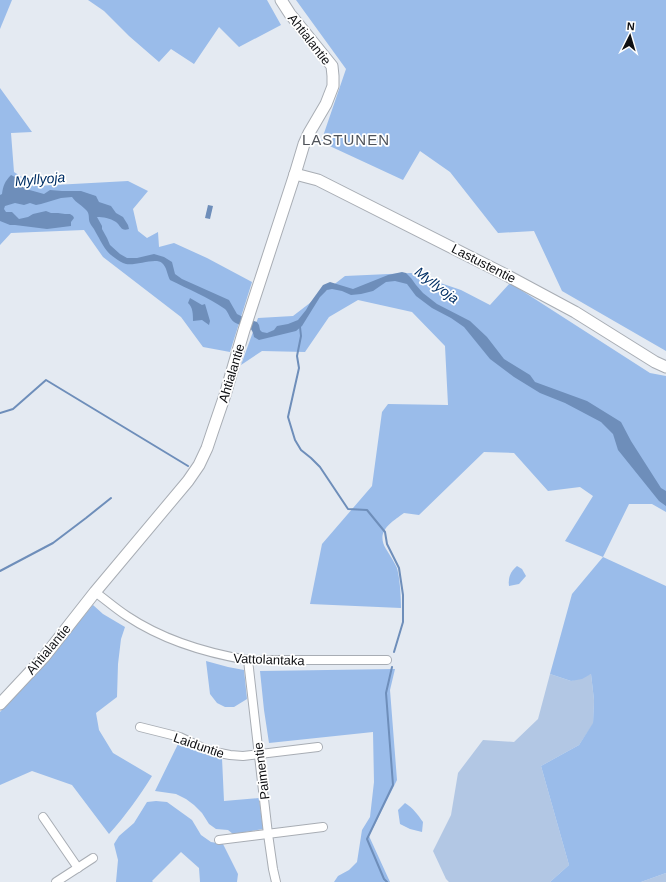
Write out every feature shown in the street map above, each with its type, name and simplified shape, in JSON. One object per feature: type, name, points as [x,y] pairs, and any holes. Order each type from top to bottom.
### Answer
[{"type":"street","name":"Ahtialantie","points":[[0,704],[44,657],[95,592],[188,481],[199,465],[207,448],[304,144],[334,86],[332,66],[290,14],[281,0]]},
{"type":"street","name":"Lastustentie","points":[[294,174],[318,180],[508,276],[575,312],[645,356],[666,367]]},
{"type":"street","name":"Vattolantaka","points":[[95,592],[127,616],[151,630],[175,641],[217,654],[248,660],[388,660]]},
{"type":"street","name":"Paimentie","points":[[248,660],[268,834],[276,882]]},
{"type":"street","name":"Laiduntie","points":[[140,727],[180,737],[203,748],[230,755],[242,756],[318,747]]},
{"type":"street","points":[[43,817],[78,868]]},
{"type":"street","points":[[219,840],[323,827]]},
{"type":"street","points":[[56,882],[92,858]]},
{"type":"shaded area","points":[[0,0],[12,0],[0,29]]},
{"type":"shaded area","points":[[88,0],[267,0],[281,25],[239,47],[219,27],[194,64],[171,49],[159,62],[129,36],[104,11]]},
{"type":"shaded area","points":[[296,0],[666,0],[666,351],[562,291],[534,231],[498,233],[450,172],[420,151],[403,180],[321,142],[346,69]]},
{"type":"shaded area","points":[[0,88],[32,132],[11,133],[14,172],[36,186],[128,181],[148,191],[133,209],[138,231],[147,238],[158,232],[159,247],[174,243],[207,258],[252,282],[230,352],[203,347],[181,317],[103,257],[84,230],[11,233],[0,245]]},
{"type":"shaded area","points":[[11,175],[19,179],[26,189],[44,194],[50,190],[81,191],[96,196],[99,202],[111,206],[116,213],[123,217],[128,225],[129,229],[124,230],[116,222],[97,217],[110,245],[120,254],[127,258],[137,258],[154,254],[164,257],[172,262],[175,274],[182,279],[229,300],[237,314],[257,322],[262,332],[267,333],[274,330],[277,326],[298,320],[323,285],[330,282],[353,289],[388,275],[402,272],[406,273],[423,293],[437,304],[470,321],[487,337],[504,359],[530,375],[535,382],[587,401],[621,422],[631,441],[661,488],[666,491],[666,506],[659,501],[618,450],[613,434],[601,422],[565,403],[540,393],[514,377],[490,359],[464,327],[432,308],[416,296],[407,284],[395,281],[386,282],[373,291],[351,295],[342,291],[332,289],[327,290],[320,297],[302,326],[296,331],[259,340],[254,337],[253,333],[247,326],[234,322],[225,309],[205,297],[170,280],[165,267],[159,261],[126,264],[108,253],[90,224],[87,211],[72,197],[61,198],[36,205],[30,203],[24,205],[15,203],[5,206],[4,209],[6,212],[12,212],[19,219],[46,211],[51,213],[70,214],[74,218],[71,222],[71,226],[47,229],[10,225],[0,221],[0,195],[2,194],[4,186]]},
{"type":"shaded area","points":[[208,205],[213,206],[210,219],[205,218]]},
{"type":"shaded area","points":[[411,273],[461,290],[490,305],[510,283],[650,373],[666,376],[666,512],[652,504],[629,504],[603,557],[565,541],[593,496],[580,487],[548,491],[514,453],[484,452],[419,515],[404,513],[386,528],[382,537],[383,543],[397,568],[401,608],[310,604],[322,544],[372,486],[382,412],[388,404],[448,405],[445,346],[412,312],[358,300],[329,317],[305,352],[262,351],[241,365],[258,318],[293,316],[345,276]]},
{"type":"shaded area","points":[[190,298],[202,305],[205,304],[210,321],[209,325],[202,320],[193,321],[192,309],[188,303]]},
{"type":"shaded area","points":[[603,557],[666,586],[666,873],[641,882],[550,882],[569,865],[541,766],[579,745],[593,723],[594,700],[591,674],[582,679],[571,681],[550,674],[572,594]]},
{"type":"shaded area","points":[[517,566],[522,569],[526,576],[519,584],[509,586],[510,575]]},
{"type":"shaded area","points":[[93,605],[103,614],[125,627],[121,639],[118,664],[117,697],[96,713],[99,730],[113,753],[152,776],[132,806],[109,834],[72,785],[32,771],[0,785],[0,712],[44,664]]},
{"type":"shaded area","points":[[206,661],[244,670],[247,699],[234,707],[225,707],[217,703],[210,694]]},
{"type":"shaded area","points":[[395,669],[390,690],[397,780],[369,836],[390,882],[334,882],[338,876],[349,870],[357,862],[362,830],[370,817],[374,782],[373,732],[269,743],[260,671]]},
{"type":"shaded area","points":[[550,674],[571,681],[591,674],[594,700],[593,724],[579,745],[541,766],[569,865],[550,882],[449,882],[446,879],[433,851],[451,815],[458,773],[483,740],[514,742],[538,719]]},
{"type":"shaded area","points":[[179,742],[201,753],[222,758],[224,801],[259,798],[263,829],[233,834],[228,830],[216,829],[209,824],[202,813],[194,805],[186,799],[176,794],[155,791]]},
{"type":"shaded area","points":[[147,802],[167,802],[192,820],[201,835],[211,842],[223,844],[238,874],[237,882],[200,882],[199,868],[181,852],[152,881],[153,882],[116,882],[118,860],[114,844],[119,836],[134,823]]},
{"type":"shaded area","points":[[405,803],[413,809],[423,822],[422,832],[410,829],[400,824],[398,810]]},
{"type":"shaded area","points":[[666,873],[666,882],[641,882]]},
{"type":"waterway","points":[[300,327],[301,336],[297,356],[299,368],[288,417],[295,440],[301,450],[320,467],[348,509],[367,510],[385,532],[387,544],[399,568],[403,595],[403,622],[394,652]]},
{"type":"waterway","points":[[0,413],[13,409],[46,380],[188,466]]},
{"type":"waterway","points":[[0,571],[53,543],[111,498]]},
{"type":"waterway","points":[[387,882],[384,879],[367,839],[393,785],[386,693],[392,667]]},
{"type":"district","name":"LASTUNEN","points":[[346,140]]},
{"type":"water label","name":"Myllyoja","points":[[40,179]]},
{"type":"water label","name":"Myllyoja","points":[[437,285]]}]
